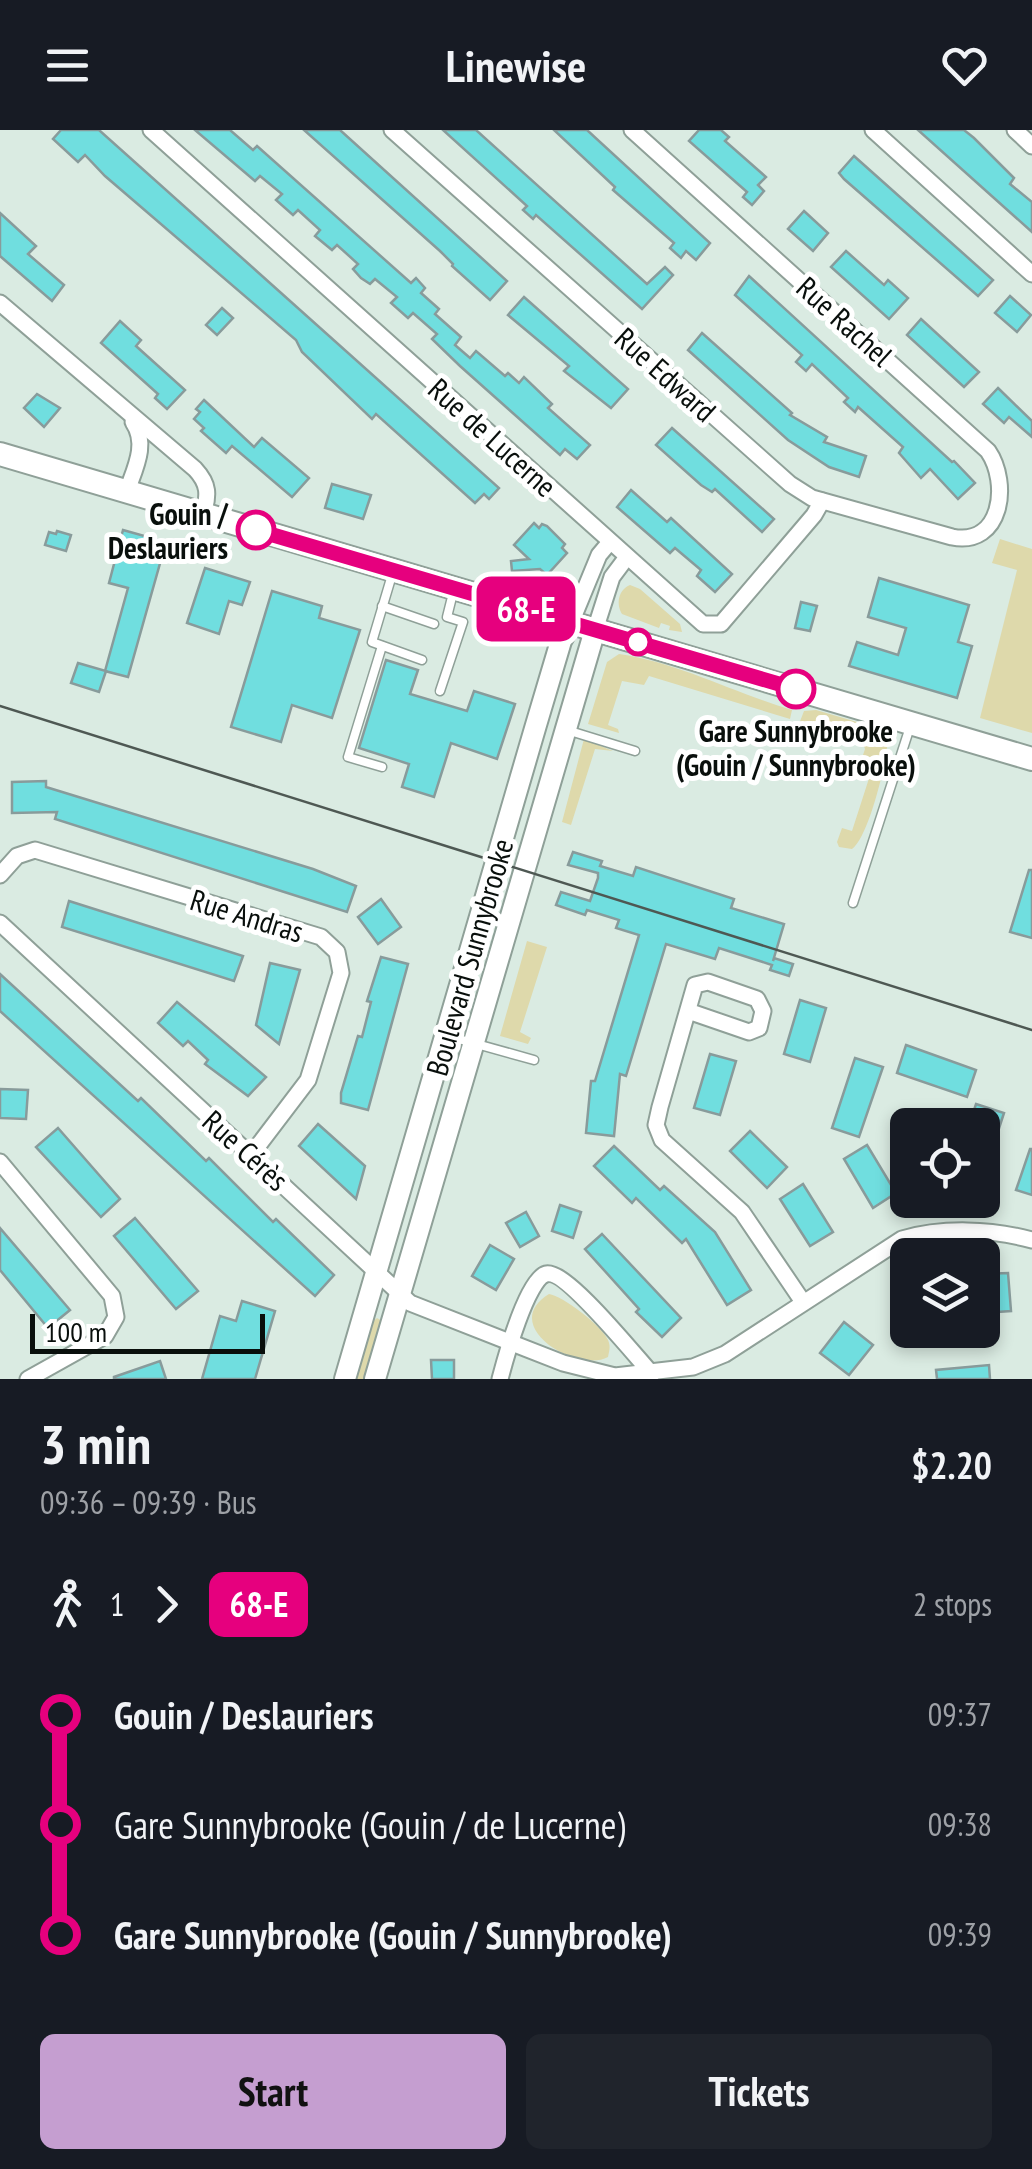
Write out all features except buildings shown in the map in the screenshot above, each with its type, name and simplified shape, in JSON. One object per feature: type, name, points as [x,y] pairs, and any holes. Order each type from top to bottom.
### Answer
[{"type":"main road","points":[[0,454],[1032,759]]},
{"type":"street","name":"Rue de Lucerne","points":[[151,130],[707,626],[717,626],[814,516],[822,500]]},
{"type":"street","name":"Rue Edward","points":[[392,130],[779,475],[822,500],[962,539],[980,536]]},
{"type":"street","name":"Rue Rachel","points":[[632,130],[988,451],[999,468],[1000,489],[988,528],[980,536]]},
{"type":"street","points":[[872,130],[1032,274]]},
{"type":"street","points":[[1014,130],[1032,146]]},
{"type":"street","points":[[0,303],[205,480],[208,494],[203,514]]},
{"type":"street","points":[[120,408],[138,428],[141,439],[127,491]]},
{"type":"street","name":"Boulevard Sunnybrooke","points":[[346,1379],[561,642],[599,555],[610,542]]},
{"type":"street","name":"Boulevard Sunnybrooke","points":[[375,1379],[595,630],[612,577],[627,557]]},
{"type":"street","name":"Rue Andras","points":[[0,875],[18,856],[35,850],[321,937],[337,952],[341,973],[308,1080],[251,1155]]},
{"type":"street","name":"Rue Cérès","points":[[0,923],[400,1294],[416,1306],[512,1341],[561,1371],[652,1377],[693,1368],[726,1354],[902,1238],[928,1231],[1032,1240]]},
{"type":"street","points":[[688,1011],[748,1032],[759,1028],[763,1012],[756,999],[701,982],[695,985],[656,1126],[662,1140],[742,1212],[803,1302]]},
{"type":"street","points":[[0,1162],[112,1296],[116,1317],[104,1336],[28,1379]]},
{"type":"street","points":[[500,1379],[519,1316],[538,1279],[547,1274],[557,1275],[586,1300],[652,1377]]},
{"type":"lane","points":[[393,570],[372,642],[422,660]]},
{"type":"lane","points":[[440,691],[463,622],[447,617],[454,588]]},
{"type":"lane","points":[[382,606],[434,624]]},
{"type":"lane","points":[[382,646],[348,757],[382,766]]},
{"type":"lane","points":[[853,903],[911,723]]},
{"type":"lane","points":[[565,731],[634,751]]},
{"type":"lane","points":[[448,1036],[534,1060]]},
{"type":"shaded area","points":[[1000,539],[1032,549],[1032,733],[980,718],[1017,570],[992,563]]},
{"type":"shaded area","points":[[630,585],[680,624],[682,632],[622,614],[619,598]]},
{"type":"shaded area","points":[[619,654],[664,664],[792,710],[790,719],[649,676],[644,685],[622,681],[608,725],[619,733],[588,724],[607,662]]},
{"type":"shaded area","points":[[816,710],[881,729],[888,736],[871,814],[852,849],[839,847],[837,842],[842,828],[852,831],[873,766],[861,761],[863,744],[799,724],[804,711]]},
{"type":"shaded area","points":[[584,739],[613,751],[595,749],[571,825],[562,822]]},
{"type":"shaded area","points":[[527,941],[547,947],[520,1032],[531,1038],[528,1044],[500,1036]]},
{"type":"shaded area","points":[[549,1294],[598,1327],[609,1342],[608,1357],[579,1359],[548,1344],[532,1320],[535,1307]]},
{"type":"shaded area","points":[[377,1318],[382,1321],[365,1379],[355,1379],[371,1323]]},
{"type":"tram line","points":[[0,706],[1032,1030]]},
{"type":"bus line","name":"68-E","points":[[256,530],[796,689]]},
{"type":"place","name":"Gouin / Deslauriers","points":[[256,530]]},
{"type":"place","name":"Gare Sunnybrooke (Gouin / Sunnybrooke)","points":[[796,689]]}]
